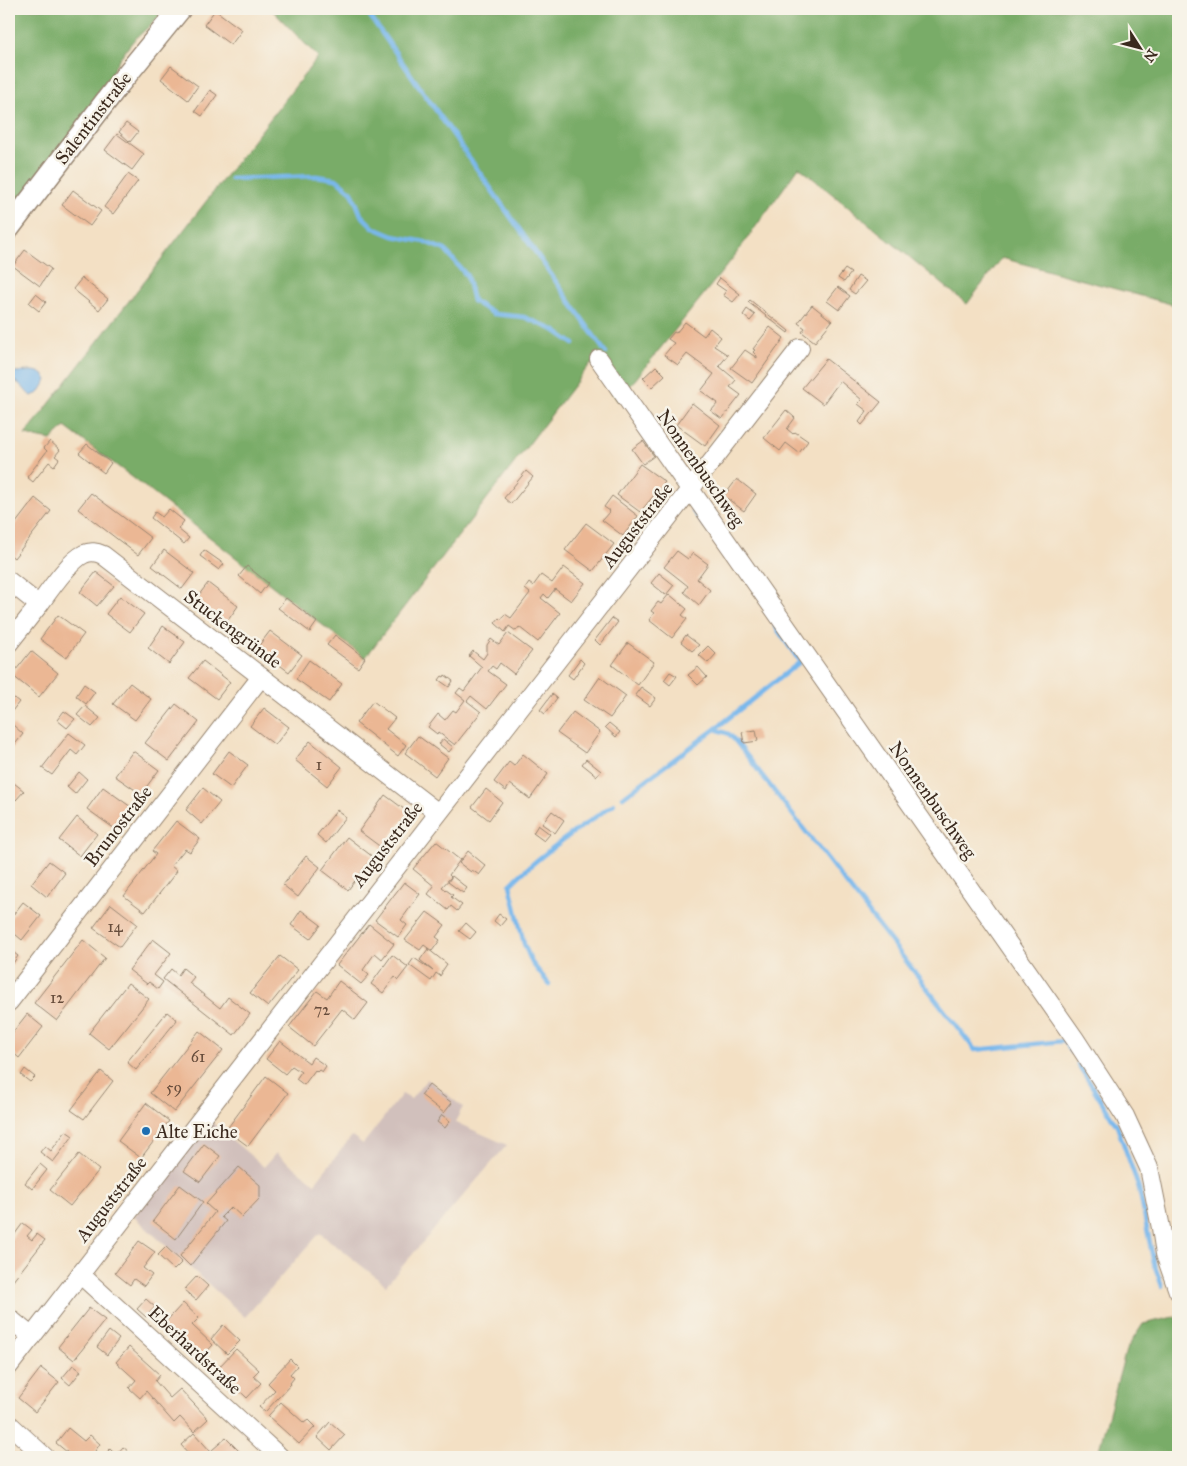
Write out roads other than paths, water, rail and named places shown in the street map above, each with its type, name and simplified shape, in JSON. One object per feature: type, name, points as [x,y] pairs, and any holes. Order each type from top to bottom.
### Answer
[{"type":"street","name":"Salentinstraße","points":[[9,228],[119,84],[180,9]]},
{"type":"street","name":"Auguststraße","points":[[9,1366],[800,348]]},
{"type":"street","name":"Nonnenbuschweg","points":[[599,359],[1075,1039],[1125,1116],[1149,1168],[1165,1254],[1178,1291]]},
{"type":"street","name":"Stuckengründe","points":[[39,605],[75,560],[85,553],[94,552],[103,555],[438,813]]},
{"type":"street","points":[[9,581],[39,605],[9,643]]},
{"type":"street","name":"Brunostraße","points":[[9,1002],[261,677]]},
{"type":"street","name":"Eberhardstraße","points":[[80,1274],[280,1457]]},
{"type":"street","points":[[9,1318],[32,1337]]},
{"type":"street","points":[[9,1424],[45,1457]]},
{"type":"water","points":[[9,371],[40,372],[47,380],[39,393],[31,396],[19,383],[9,382]]},
{"type":"waterway","points":[[365,9],[606,353]]},
{"type":"waterway","points":[[231,179],[316,176],[336,179],[352,192],[361,215],[374,228],[393,236],[425,242],[445,250],[467,276],[473,301],[494,314],[524,317],[554,330],[574,344]]},
{"type":"waterway","points":[[693,511],[710,532]]},
{"type":"waterway","points":[[623,797],[715,729],[800,662],[775,626]]},
{"type":"waterway","points":[[715,729],[729,734],[737,743],[975,1050],[1064,1041],[1071,1052]]},
{"type":"waterway","points":[[549,984],[532,963],[524,944],[510,885],[547,852],[614,804]]},
{"type":"waterway","points":[[1078,1064],[1117,1126],[1139,1188],[1154,1264],[1162,1286]]},
{"type":"place","name":"Alte Eiche","points":[[146,1131]]}]
